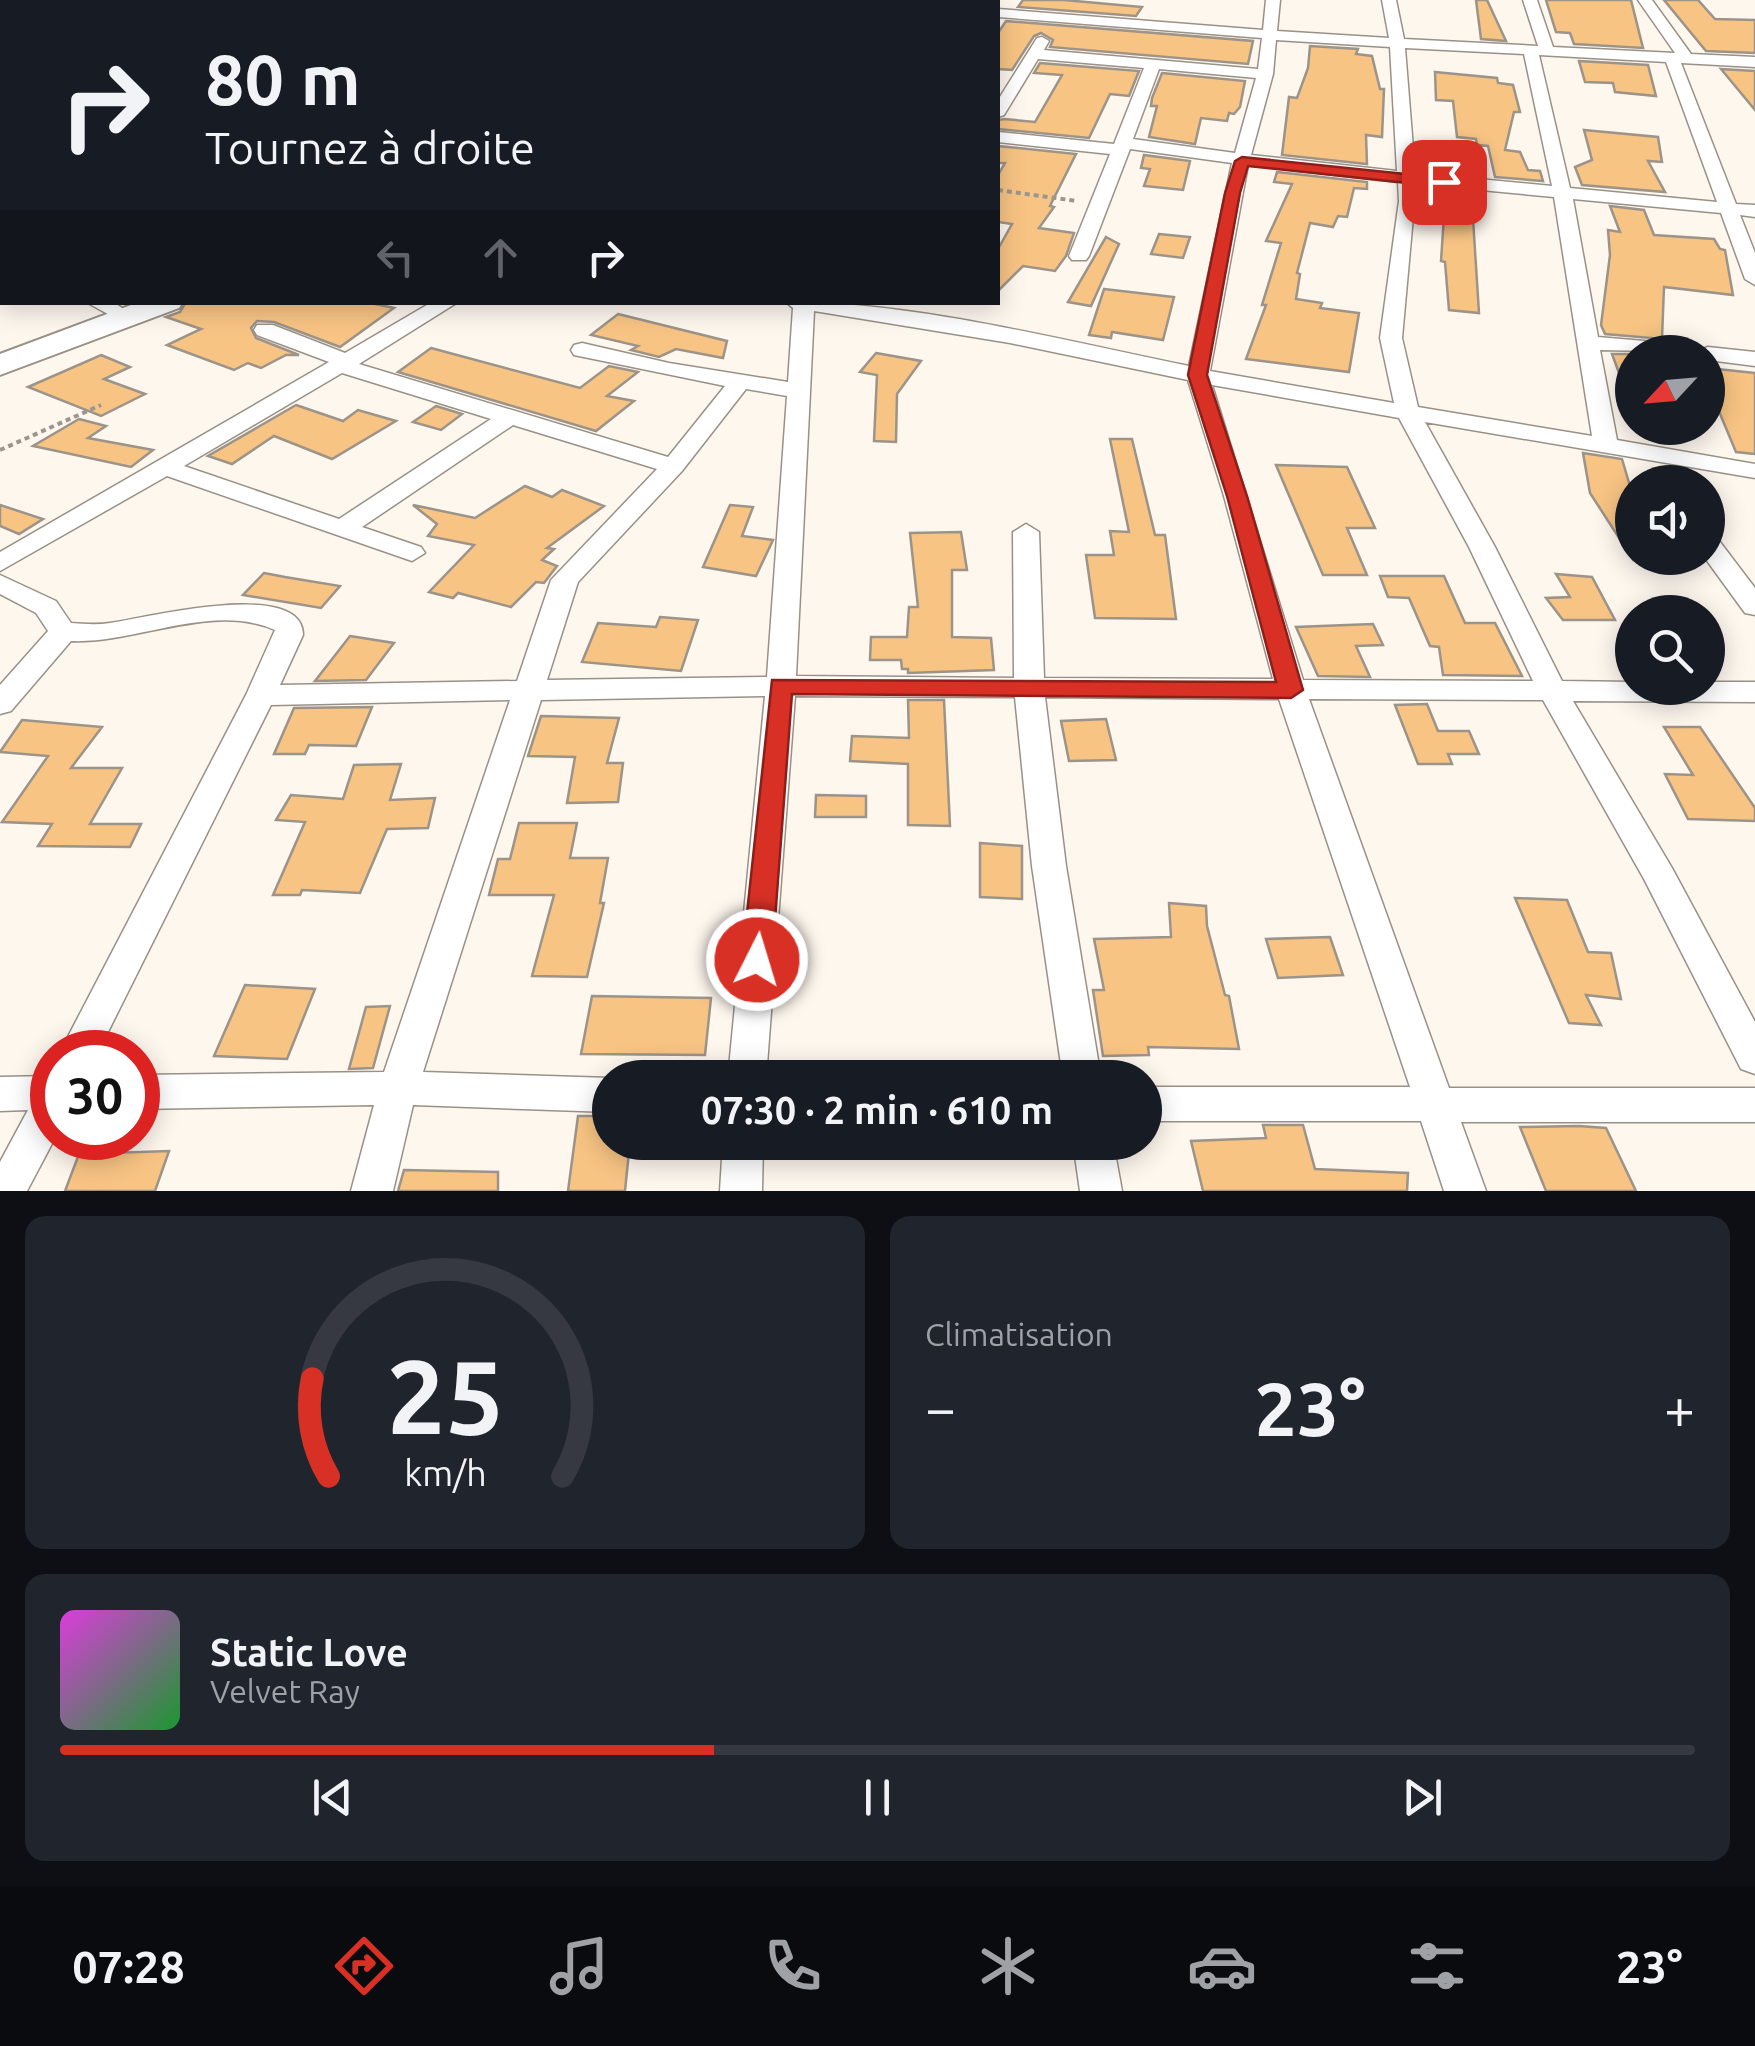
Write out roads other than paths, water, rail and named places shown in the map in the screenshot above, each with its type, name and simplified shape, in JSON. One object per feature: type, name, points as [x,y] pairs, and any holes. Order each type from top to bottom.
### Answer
[{"type":"street","points":[[1273,0],[1265,74],[1232,193],[1198,375],[1237,496],[1291,690],[1465,1191]]},
{"type":"street","points":[[1390,0],[1398,42],[1408,201],[1392,338],[1397,377],[1408,413],[1482,548],[1553,692],[1660,878],[1755,1058]]},
{"type":"street","points":[[1530,0],[1606,446]]},
{"type":"street","points":[[1645,0],[1679,58],[1726,208],[1755,279]]},
{"type":"street","points":[[1000,13],[1269,35],[1755,62]]},
{"type":"street","points":[[1000,109],[1055,18]]},
{"type":"street","points":[[1034,54],[1265,74]]},
{"type":"street","points":[[1078,256],[1153,64]]},
{"type":"street","points":[[1000,137],[1123,146],[1755,212]]},
{"type":"street","points":[[102,305],[126,318]]},
{"type":"street","points":[[0,365],[160,305]]},
{"type":"street","points":[[0,564],[443,305]]},
{"type":"street","points":[[749,1060],[780,686],[800,391],[800,305]]},
{"type":"street","points":[[812,305],[1010,337],[1408,413],[1755,471]]},
{"type":"street","points":[[264,330],[345,364],[673,466]]},
{"type":"street","points":[[1587,342],[1615,345]]},
{"type":"street","points":[[582,350],[800,391]]},
{"type":"street","points":[[1725,356],[1755,360]]},
{"type":"street","points":[[372,1191],[398,1088],[565,580],[673,466],[740,382]]},
{"type":"street","points":[[340,530],[509,417]]},
{"type":"street","points":[[1648,453],[1655,465]]},
{"type":"street","points":[[164,467],[412,554]]},
{"type":"street","points":[[1026,532],[1029,688],[1049,866],[1079,1060]]},
{"type":"street","points":[[1725,567],[1755,607]]},
{"type":"street","points":[[0,583],[46,607],[63,632]]},
{"type":"street","points":[[0,704],[63,632],[104,632],[197,614],[243,614],[289,626],[289,635],[261,695],[90,1030]]},
{"type":"street","points":[[261,695],[780,686],[1755,692]]},
{"type":"street","points":[[160,1092],[398,1088],[592,1094]]},
{"type":"street","points":[[0,1094],[30,1093]]},
{"type":"street","points":[[1162,1104],[1755,1104]]},
{"type":"street","points":[[6,1191],[30,1146]]},
{"type":"street","points":[[741,1191],[742,1160]]},
{"type":"street","points":[[1096,1160],[1101,1191]]}]
